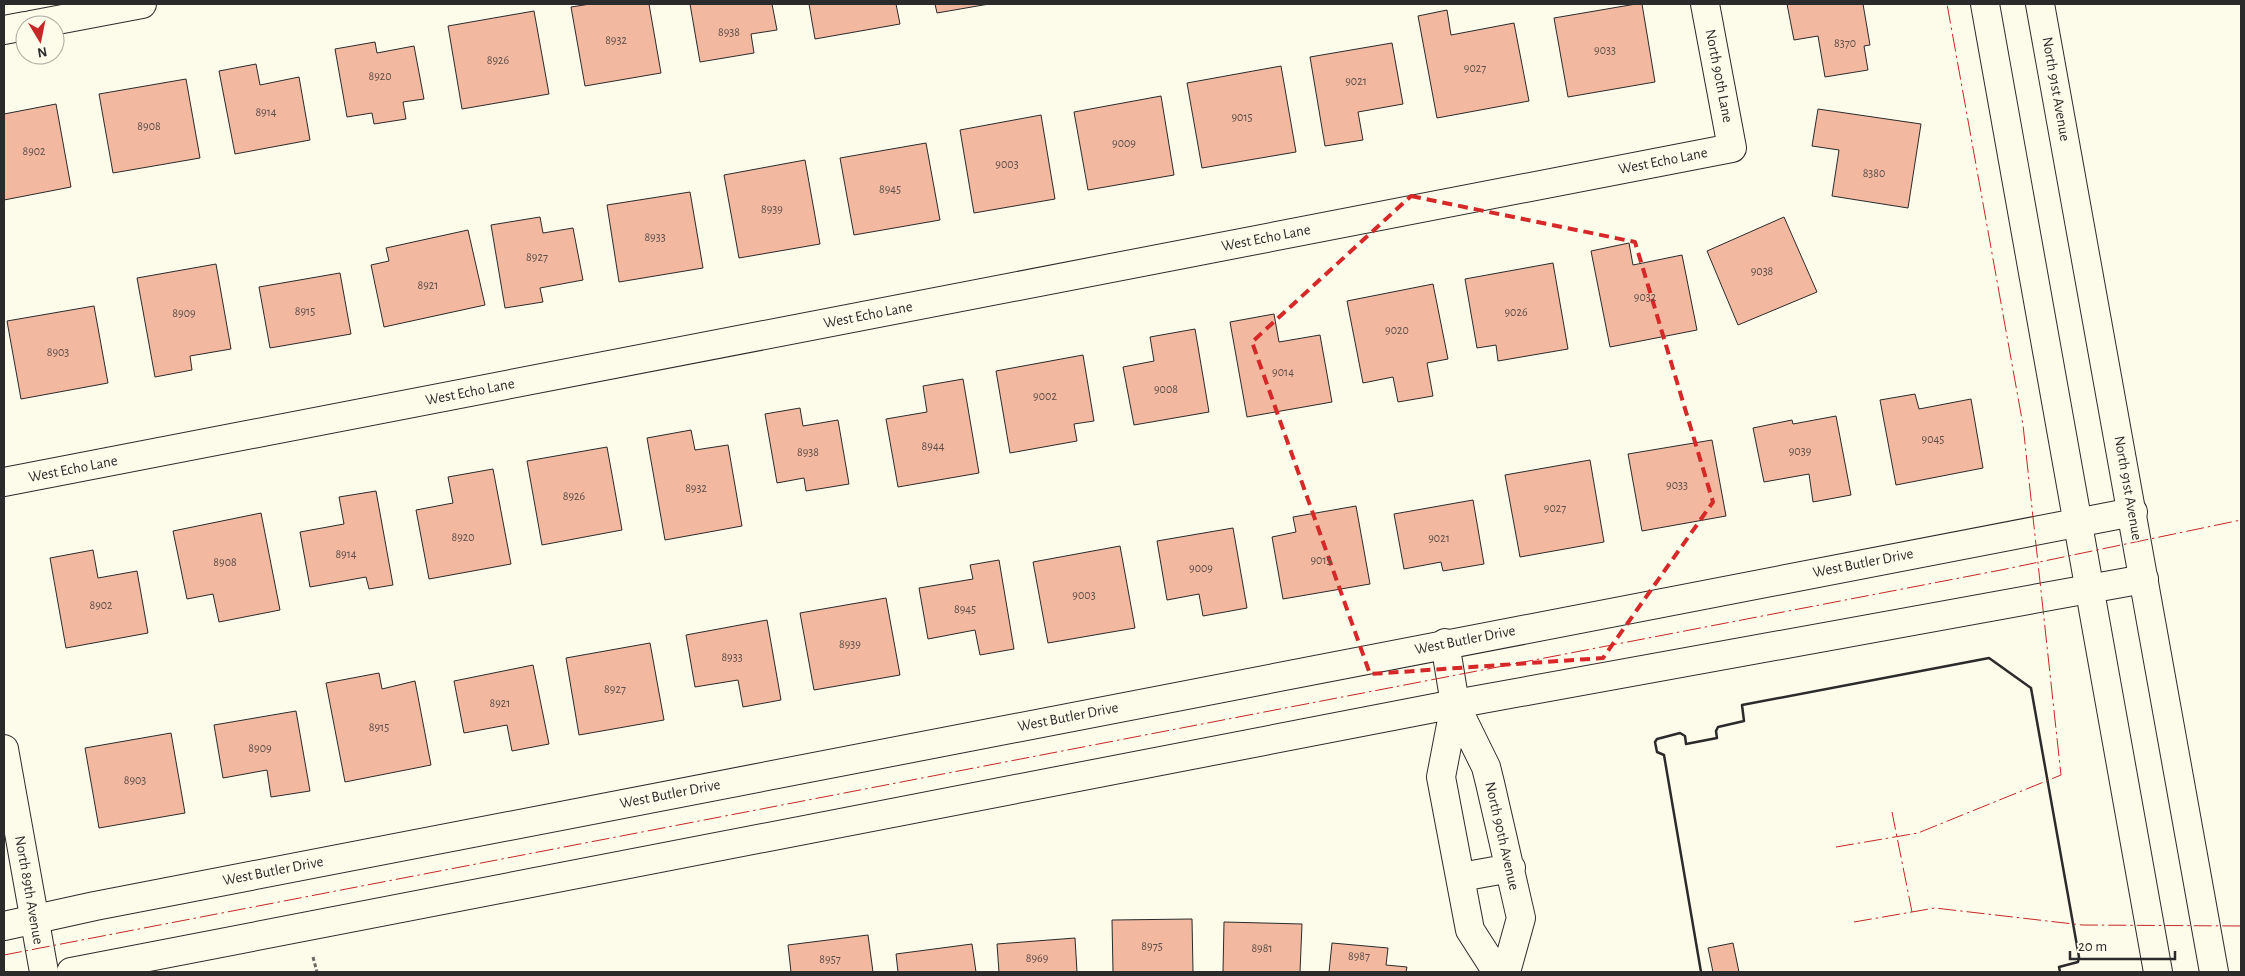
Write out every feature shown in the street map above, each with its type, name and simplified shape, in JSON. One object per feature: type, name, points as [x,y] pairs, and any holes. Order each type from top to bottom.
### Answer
[{"type":"street","points":[[65,19],[142,4]]},
{"type":"street","name":"North 90th Lane","points":[[1705,4],[1732,148]]},
{"type":"street","points":[[1985,4],[2158,972]]},
{"type":"street","name":"North 91st Avenue","points":[[2040,4],[2214,972]]},
{"type":"street","name":"West Echo Lane","points":[[4,482],[1732,148]]},
{"type":"street","name":"West Butler Drive","points":[[4,926],[34,918],[2132,512]]},
{"type":"street","points":[[71,972],[1455,704],[2144,578]]},
{"type":"street","name":"North 90th Avenue","points":[[1445,644],[1455,704],[1486,767],[1511,868],[1521,918],[1506,972]]},
{"type":"street","name":"North 90th Avenue","points":[[1455,704],[1442,777],[1470,930],[1497,972]]},
{"type":"street","name":"North 89th Avenue","points":[[4,748],[44,972]]},
{"type":"street","points":[[1461,877],[1511,868]]},
{"type":"highlighted area","points":[[1411,196],[1635,242],[1713,502],[1603,658],[1370,674],[1252,342]]},
{"type":"building","points":[[590,4],[649,4],[661,73],[585,86],[571,7]]},
{"type":"building","points":[[690,4],[772,4],[777,30],[751,34],[754,53],[700,62]]},
{"type":"building","points":[[809,4],[896,4],[900,24],[815,39]]},
{"type":"building","points":[[935,4],[989,4],[937,13]]},
{"type":"building","points":[[1642,4],[1655,82],[1568,97],[1554,18]]},
{"type":"building","points":[[1787,4],[1863,4],[1870,45],[1864,46],[1868,70],[1825,77],[1818,36],[1794,40]]},
{"type":"building","points":[[1447,10],[1451,35],[1514,23],[1529,101],[1437,118],[1418,16]]},
{"type":"building","points":[[534,11],[549,94],[462,109],[448,26]]},
{"type":"building","points":[[375,42],[377,53],[414,46],[424,99],[403,102],[406,119],[374,124],[372,113],[347,117],[335,49]]},
{"type":"building","points":[[1392,43],[1403,104],[1358,112],[1363,140],[1325,146],[1310,57]]},
{"type":"building","points":[[256,64],[260,85],[299,77],[310,140],[235,154],[219,71]]},
{"type":"building","points":[[1281,66],[1296,152],[1202,168],[1187,83]]},
{"type":"building","points":[[186,79],[200,158],[113,173],[99,94]]},
{"type":"building","points":[[1161,96],[1174,175],[1088,190],[1074,112]]},
{"type":"building","points":[[56,104],[71,187],[4,200],[4,114]]},
{"type":"building","points":[[1818,109],[1921,124],[1908,208],[1832,196],[1839,150],[1812,146]]},
{"type":"building","points":[[1041,115],[1055,199],[974,213],[960,130]]},
{"type":"building","points":[[926,143],[940,220],[854,235],[840,158]]},
{"type":"building","points":[[805,160],[820,244],[739,258],[724,175]]},
{"type":"building","points":[[690,192],[703,268],[619,282],[607,205]]},
{"type":"building","points":[[540,217],[543,233],[573,228],[583,280],[540,288],[543,302],[505,308],[491,225]]},
{"type":"building","points":[[1784,217],[1817,292],[1738,325],[1707,251]]},
{"type":"building","points":[[468,230],[485,305],[384,327],[371,265],[389,261],[386,248]]},
{"type":"building","points":[[1629,243],[1633,265],[1682,255],[1697,330],[1610,347],[1591,251]]},
{"type":"building","points":[[1553,263],[1568,349],[1498,361],[1496,345],[1477,348],[1465,279]]},
{"type":"building","points":[[216,264],[231,349],[190,356],[192,370],[155,377],[137,278]]},
{"type":"building","points":[[340,273],[351,334],[270,348],[259,287]]},
{"type":"building","points":[[1433,284],[1448,359],[1427,363],[1433,396],[1398,402],[1393,377],[1363,383],[1347,301]]},
{"type":"building","points":[[94,306],[108,383],[21,399],[7,321]]},
{"type":"building","points":[[1274,314],[1279,342],[1320,335],[1332,402],[1247,417],[1230,322]]},
{"type":"building","points":[[1195,329],[1209,412],[1134,425],[1123,367],[1154,361],[1150,337]]},
{"type":"building","points":[[1083,355],[1094,421],[1074,424],[1077,441],[1010,453],[996,371]]},
{"type":"building","points":[[963,379],[979,473],[898,487],[886,419],[927,412],[923,386]]},
{"type":"building","points":[[1915,394],[1919,409],[1971,399],[1983,468],[1896,485],[1880,400]]},
{"type":"building","points":[[800,408],[803,426],[838,420],[849,484],[806,491],[804,478],[777,483],[765,414]]},
{"type":"building","points":[[1836,416],[1851,495],[1813,502],[1809,474],[1764,482],[1753,428],[1792,420],[1793,424]]},
{"type":"building","points":[[691,430],[695,450],[728,445],[742,526],[665,540],[647,438]]},
{"type":"building","points":[[1712,440],[1726,516],[1642,531],[1628,454]]},
{"type":"building","points":[[607,447],[622,530],[542,545],[527,461]]},
{"type":"building","points":[[1590,460],[1604,542],[1520,557],[1505,475]]},
{"type":"building","points":[[493,469],[511,564],[429,579],[416,510],[453,503],[448,477]]},
{"type":"building","points":[[376,491],[393,585],[369,589],[366,577],[310,587],[300,532],[344,524],[339,497]]},
{"type":"building","points":[[1473,500],[1484,564],[1443,571],[1441,562],[1404,569],[1394,514]]},
{"type":"building","points":[[1356,506],[1370,584],[1283,599],[1272,537],[1296,532],[1293,517]]},
{"type":"building","points":[[261,513],[280,610],[219,622],[213,594],[187,599],[173,531]]},
{"type":"building","points":[[1233,528],[1247,608],[1203,616],[1199,594],[1167,600],[1157,541]]},
{"type":"building","points":[[1120,546],[1135,628],[1048,643],[1033,562]]},
{"type":"building","points":[[93,550],[98,578],[137,571],[148,633],[66,648],[50,558]]},
{"type":"building","points":[[999,560],[1014,649],[980,655],[975,630],[928,639],[919,588],[973,579],[970,565]]},
{"type":"building","points":[[886,598],[900,675],[814,690],[800,613]]},
{"type":"building","points":[[767,620],[781,700],[743,707],[738,680],[695,687],[686,635]]},
{"type":"building","points":[[650,643],[664,720],[579,735],[566,658]]},
{"type":"building","points":[[533,665],[549,744],[512,751],[507,725],[464,733],[454,681]]},
{"type":"building","points":[[379,673],[382,689],[415,681],[431,765],[345,782],[326,683]]},
{"type":"building","points":[[296,711],[310,791],[271,797],[267,770],[223,778],[214,725]]},
{"type":"building","points":[[171,733],[185,813],[99,828],[85,748]]},
{"type":"building","points":[[1192,919],[1193,972],[1113,972],[1112,920]]},
{"type":"building","points":[[1224,922],[1302,924],[1300,972],[1223,972]]},
{"type":"building","points":[[868,935],[873,972],[791,972],[788,945]]},
{"type":"building","points":[[1075,938],[1077,972],[999,972],[997,944]]},
{"type":"building","points":[[1332,943],[1388,948],[1386,965],[1407,967],[1406,972],[1329,972]]},
{"type":"building","points":[[1733,943],[1739,972],[1713,972],[1708,948]]},
{"type":"building","points":[[972,944],[976,972],[898,972],[896,954]]},
{"type":"wall","points":[[1701,972],[1664,755],[1657,752],[1655,742],[1657,739],[1680,733],[1685,736],[1686,744],[1717,738],[1716,731],[1718,727],[1744,721],[1742,705],[1989,658],[2031,688],[2079,957],[2078,962],[2059,967],[2060,972]]},
{"type":"power","points":[[1836,847],[1918,833],[2061,775],[2023,425],[1947,4]]},
{"type":"power","points":[[4,955],[2001,570],[2241,520]]},
{"type":"power","points":[[1892,812],[1912,912]]},
{"type":"power","points":[[1854,922],[1935,908],[2082,925],[2241,926]]}]
